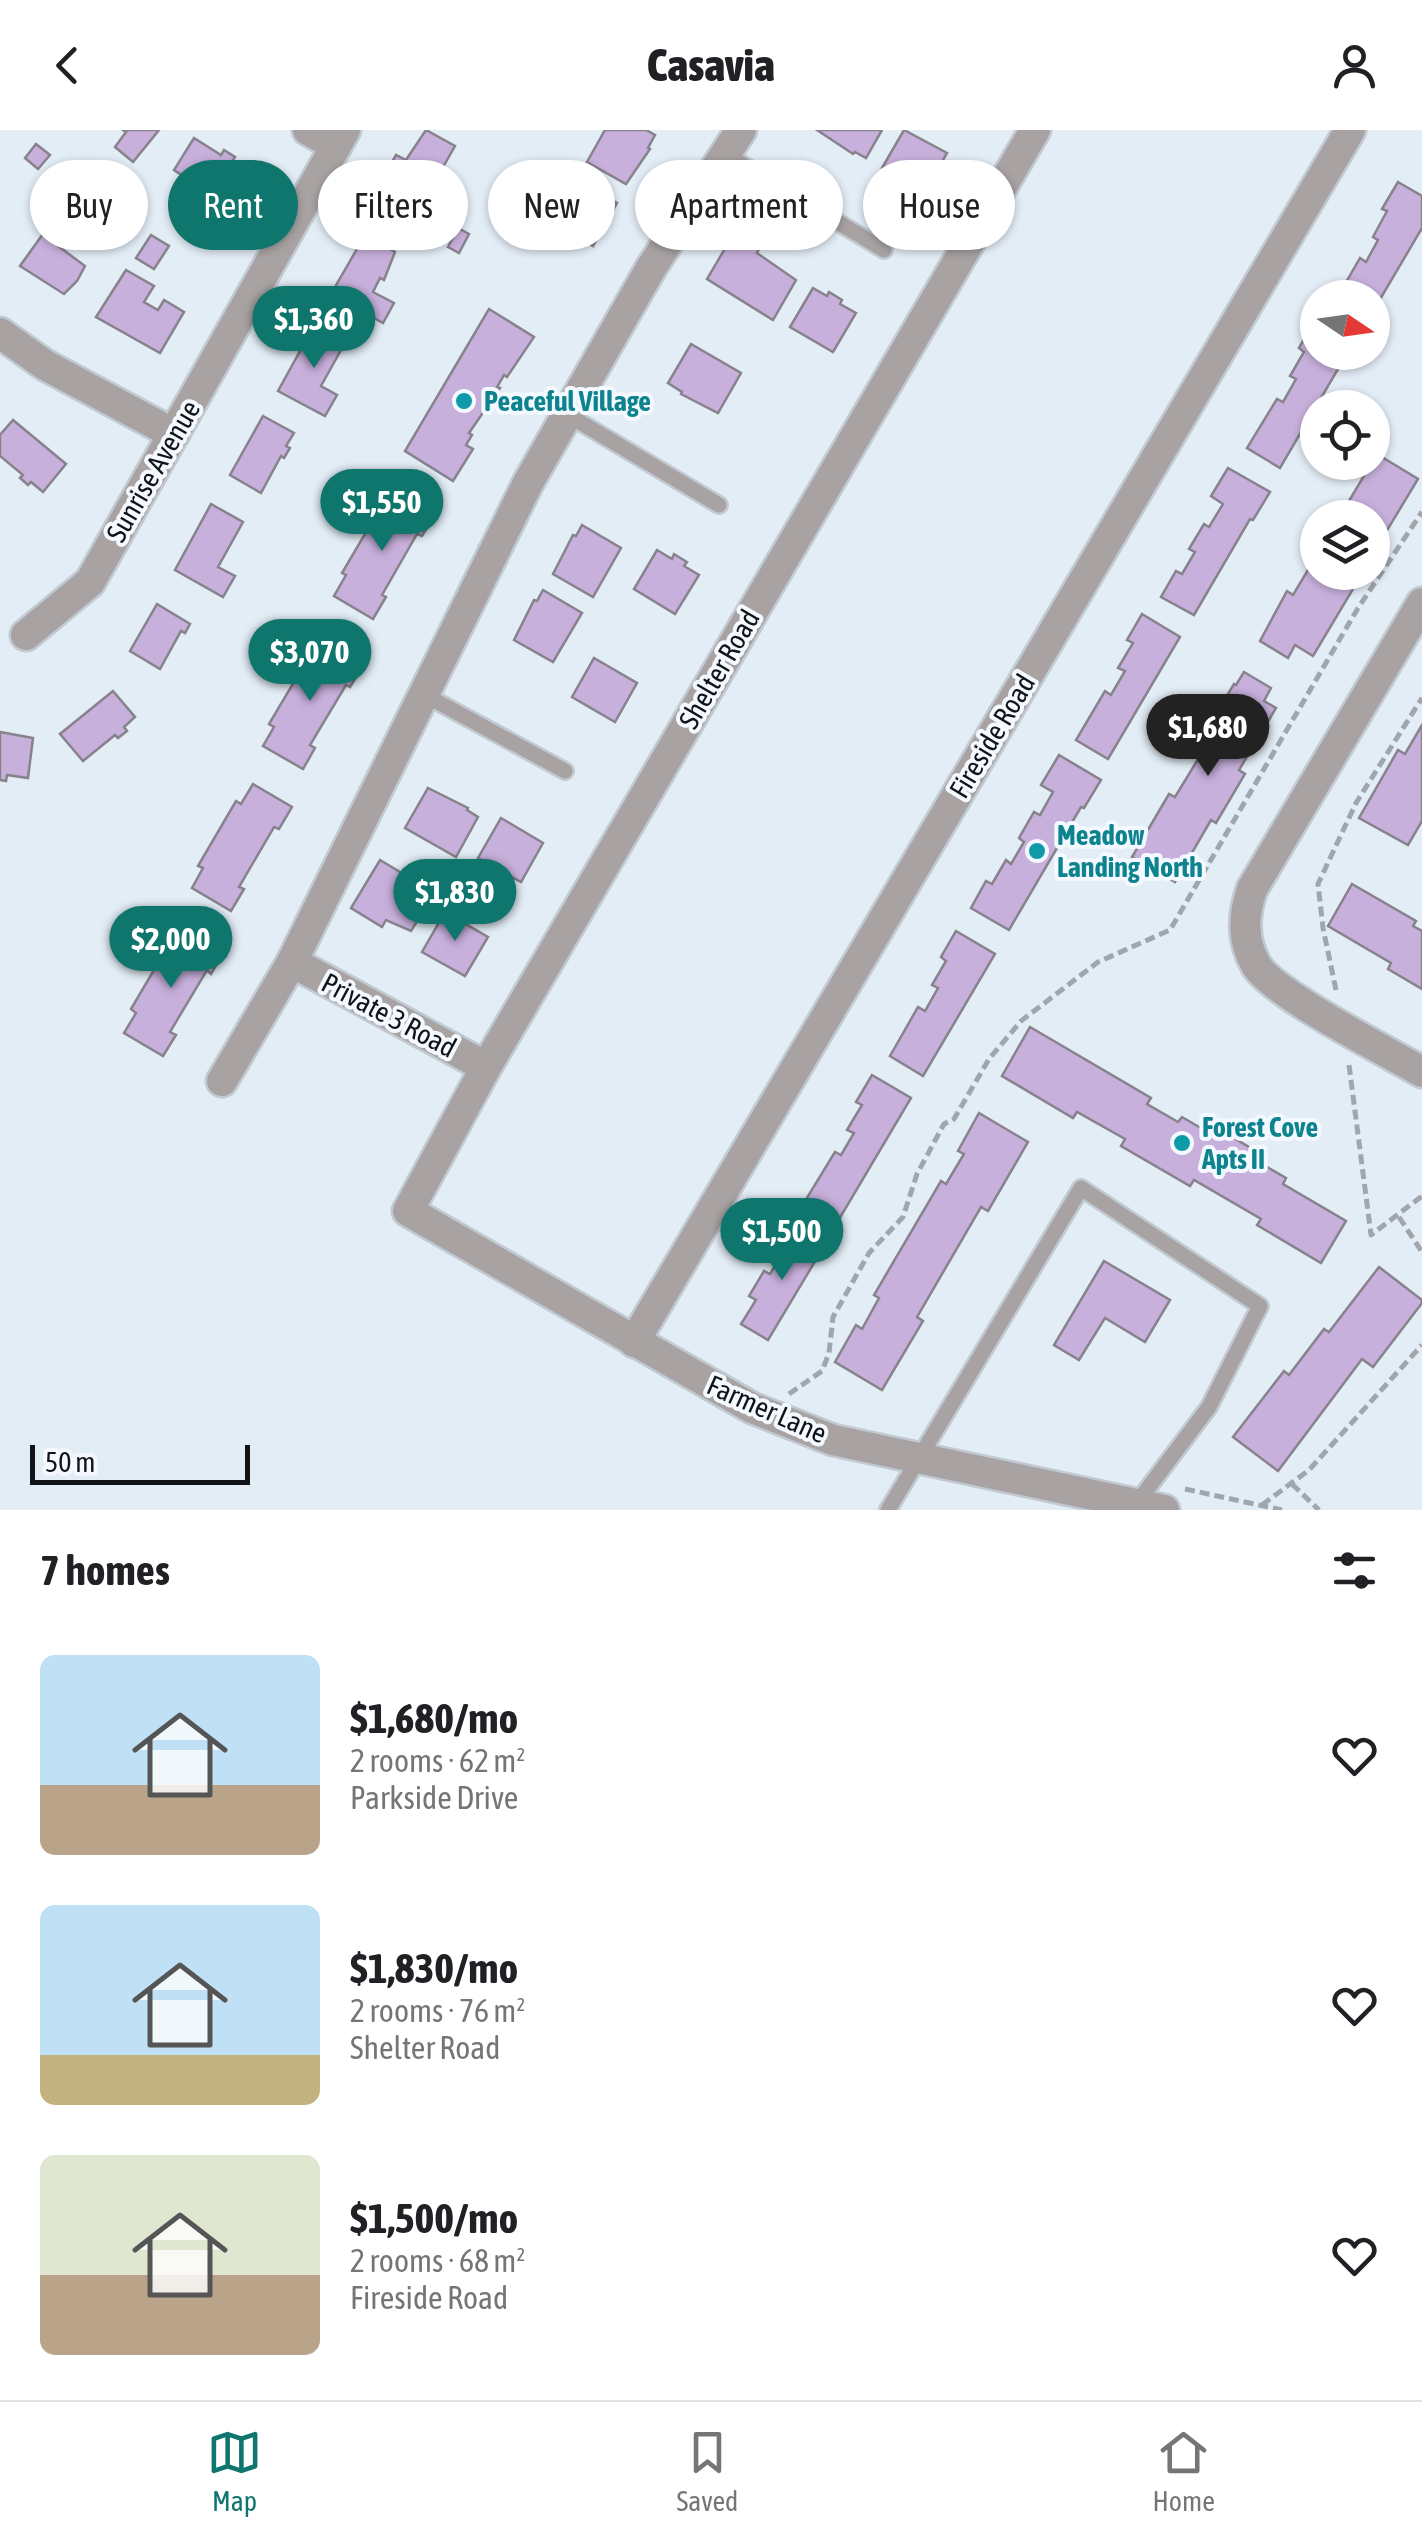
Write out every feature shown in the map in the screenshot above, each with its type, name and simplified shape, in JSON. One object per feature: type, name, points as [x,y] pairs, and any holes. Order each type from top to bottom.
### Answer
[{"type":"street","points":[[308,130],[340,138]]},
{"type":"street","name":"Shelter Road","points":[[408,1211],[486,1067],[1036,130]]},
{"type":"street","name":"Fireside Road","points":[[634,1342],[1350,130]]},
{"type":"street","name":"Sunrise Avenue","points":[[26,635],[90,582],[340,138]]},
{"type":"street","points":[[222,1081],[292,962],[528,484],[652,268],[733,142]]},
{"type":"street","points":[[0,333],[45,365],[174,434]]},
{"type":"street","points":[[1422,604],[1252,889],[1244,915],[1246,943],[1258,968],[1278,988],[1422,1072]]},
{"type":"street","name":"Private 3 Road","points":[[292,962],[486,1067]]},
{"type":"street","name":"Farmer Lane","points":[[408,1211],[771,1417],[833,1440],[1057,1494],[1151,1499]]},
{"type":"lane","points":[[733,142],[863,235]]},
{"type":"lane","points":[[568,415],[719,504]]},
{"type":"lane","points":[[423,694],[565,771]]},
{"type":"lane","points":[[888,1510],[1081,1188],[1260,1306],[1208,1406],[1151,1499]]},
{"type":"path","points":[[771,1417],[793,1388],[822,1371],[830,1353],[833,1317],[868,1252],[903,1217],[916,1174],[944,1124],[954,1119],[989,1059],[1021,1021],[1098,962],[1170,930],[1358,608],[1422,512]]},
{"type":"path","points":[[1422,698],[1356,802],[1318,884],[1322,928],[1345,1026],[1371,1235],[1422,1196]]},
{"type":"path","points":[[1398,1216],[1422,1252]]},
{"type":"path","points":[[1262,1506],[1322,1456],[1422,1345]]},
{"type":"path","points":[[1291,1484],[1319,1510]]},
{"type":"path","points":[[1151,1499],[1282,1510]]},
{"type":"building","points":[[123,130],[159,130],[135,160],[115,147],[126,132]]},
{"type":"building","points":[[426,130],[455,146],[447,160],[406,160]]},
{"type":"building","points":[[605,130],[646,130],[655,135],[642,160],[635,160],[635,171],[626,184],[615,178],[615,160],[588,160]]},
{"type":"building","points":[[817,130],[882,130],[866,158]]},
{"type":"building","points":[[904,130],[947,153],[943,160],[887,160]]},
{"type":"building","points":[[194,138],[221,155],[224,150],[235,157],[233,160],[180,160]]},
{"type":"building","points":[[36,144],[50,155],[46,160],[30,162],[25,158]]},
{"type":"building","points":[[1398,182],[1422,196],[1422,228],[1390,282],[1347,280],[1360,258],[1366,262],[1378,240],[1373,237],[1387,211],[1382,209]]},
{"type":"building","points":[[151,235],[168,245],[154,269],[136,258],[141,250],[148,250]]},
{"type":"building","points":[[31,250],[63,250],[85,266],[64,294],[20,266]]},
{"type":"building","points":[[356,250],[395,252],[384,280],[380,278],[373,292],[394,303],[383,323],[331,294]]},
{"type":"building","points":[[724,250],[758,250],[757,253],[796,280],[773,320],[707,279]]},
{"type":"building","points":[[126,270],[154,286],[144,302],[158,310],[164,300],[184,312],[160,353],[96,317]]},
{"type":"building","points":[[813,288],[827,296],[829,292],[856,313],[833,352],[790,327]]},
{"type":"building","name":"Peaceful Village","points":[[489,309],[534,337],[507,377],[504,375],[497,387],[500,388],[469,433],[472,435],[466,445],[473,449],[453,481],[405,451]]},
{"type":"building","points":[[315,324],[346,341],[321,386],[337,395],[325,416],[278,391]]},
{"type":"building","points":[[691,344],[741,373],[718,413],[668,383]]},
{"type":"building","points":[[1300,359],[1300,370],[1337,370],[1326,390],[1300,390],[1300,434],[1280,468],[1247,448],[1277,399],[1283,402],[1296,379],[1290,376]]},
{"type":"building","points":[[263,416],[294,433],[286,446],[290,448],[284,458],[281,456],[261,493],[230,475]]},
{"type":"building","points":[[13,420],[66,464],[43,492],[31,482],[28,485],[20,478],[23,475],[0,456],[0,435]]},
{"type":"building","points":[[1390,462],[1418,479],[1390,525],[1390,500],[1350,500],[1361,480],[1390,480]]},
{"type":"building","points":[[1228,468],[1270,492],[1194,615],[1161,597],[1176,571],[1182,574],[1195,552],[1189,549],[1204,524],[1209,527],[1223,504],[1211,496]]},
{"type":"building","points":[[395,492],[435,515],[422,536],[417,534],[382,595],[386,597],[373,619],[334,596],[346,575],[342,573],[379,510],[384,513]]},
{"type":"building","points":[[211,504],[243,522],[218,567],[235,576],[223,597],[175,570]]},
{"type":"building","points":[[582,525],[621,548],[593,597],[553,574]]},
{"type":"building","points":[[657,550],[672,559],[674,554],[699,575],[675,614],[634,589]]},
{"type":"building","points":[[1300,583],[1300,590],[1352,590],[1313,656],[1295,645],[1288,658],[1260,641],[1287,591],[1293,595]]},
{"type":"building","points":[[543,590],[582,613],[553,662],[514,640]]},
{"type":"building","points":[[157,604],[190,624],[185,633],[181,631],[160,669],[130,651]]},
{"type":"building","points":[[1142,614],[1180,637],[1108,759],[1076,740],[1105,691],[1111,695],[1125,671],[1118,668],[1133,643],[1127,640]]},
{"type":"building","points":[[323,642],[363,666],[350,687],[346,685],[310,745],[315,748],[303,769],[263,746],[274,727],[269,724],[307,660],[312,663]]},
{"type":"building","points":[[594,658],[637,683],[615,722],[572,697]]},
{"type":"building","points":[[1244,672],[1271,688],[1264,701],[1276,708],[1239,770],[1245,774],[1216,823],[1211,820],[1175,882],[1132,857],[1169,794],[1175,797],[1203,751],[1196,747]]},
{"type":"building","points":[[113,691],[135,717],[124,727],[127,731],[118,738],[115,735],[83,761],[60,734]]},
{"type":"building","points":[[1422,725],[1422,821],[1408,845],[1359,818],[1398,750],[1405,754]]},
{"type":"building","points":[[0,732],[33,738],[28,778],[7,775],[6,781],[0,780]]},
{"type":"building","name":"Meadow Landing North","points":[[1059,755],[1101,780],[1009,930],[971,908],[986,881],[992,884],[1006,860],[1011,864],[1024,842],[1019,838],[1034,812],[1040,815],[1053,792],[1041,785]]},
{"type":"building","points":[[253,784],[292,807],[279,829],[274,827],[239,887],[244,889],[231,911],[192,888],[203,868],[198,866],[236,801],[241,804]]},
{"type":"building","points":[[428,788],[478,817],[456,857],[405,828]]},
{"type":"building","points":[[501,818],[543,843],[521,882],[478,858]]},
{"type":"building","points":[[380,860],[435,893],[411,931],[386,920],[382,927],[351,908]]},
{"type":"building","points":[[1352,884],[1416,921],[1413,926],[1422,931],[1422,989],[1388,969],[1391,963],[1328,926]]},
{"type":"building","points":[[445,912],[488,937],[465,976],[422,952]]},
{"type":"building","points":[[186,929],[224,952],[211,974],[207,970],[170,1032],[176,1035],[163,1056],[124,1033],[136,1013],[131,1009],[168,946],[174,950]]},
{"type":"building","points":[[956,931],[995,954],[923,1076],[890,1056],[918,1007],[925,1011],[938,988],[932,985],[946,961],[941,957]]},
{"type":"building","name":"Forest Cove Apts II","points":[[1030,1027],[1151,1098],[1147,1104],[1178,1122],[1182,1117],[1218,1138],[1222,1131],[1259,1153],[1255,1160],[1286,1178],[1283,1184],[1346,1221],[1321,1263],[1257,1225],[1261,1219],[1194,1180],[1190,1186],[1121,1146],[1125,1139],[1077,1112],[1073,1118],[1002,1076]]},
{"type":"building","points":[[872,1075],[911,1098],[838,1221],[805,1201],[835,1152],[841,1155],[854,1133],[847,1130],[862,1105],[856,1102]]},
{"type":"building","points":[[979,1113],[1028,1142],[988,1211],[981,1207],[917,1317],[923,1321],[882,1390],[835,1362],[856,1325],[862,1329],[879,1298],[874,1295],[941,1181],[946,1184],[964,1154],[958,1151]]},
{"type":"building","points":[[798,1227],[826,1243],[768,1340],[741,1324],[756,1300],[749,1296],[764,1271],[770,1274]]},
{"type":"building","points":[[1104,1261],[1170,1300],[1145,1342],[1105,1318],[1079,1360],[1054,1345]]},
{"type":"building","points":[[1379,1267],[1422,1303],[1373,1367],[1362,1359],[1278,1471],[1233,1437],[1284,1371],[1289,1375],[1324,1329],[1329,1332]]},
{"type":"place","name":"Peaceful Village","points":[[464,401]]},
{"type":"place","name":"Meadow Landing North","points":[[1037,851]]},
{"type":"place","name":"Forest Cove Apts II","points":[[1182,1143]]}]
